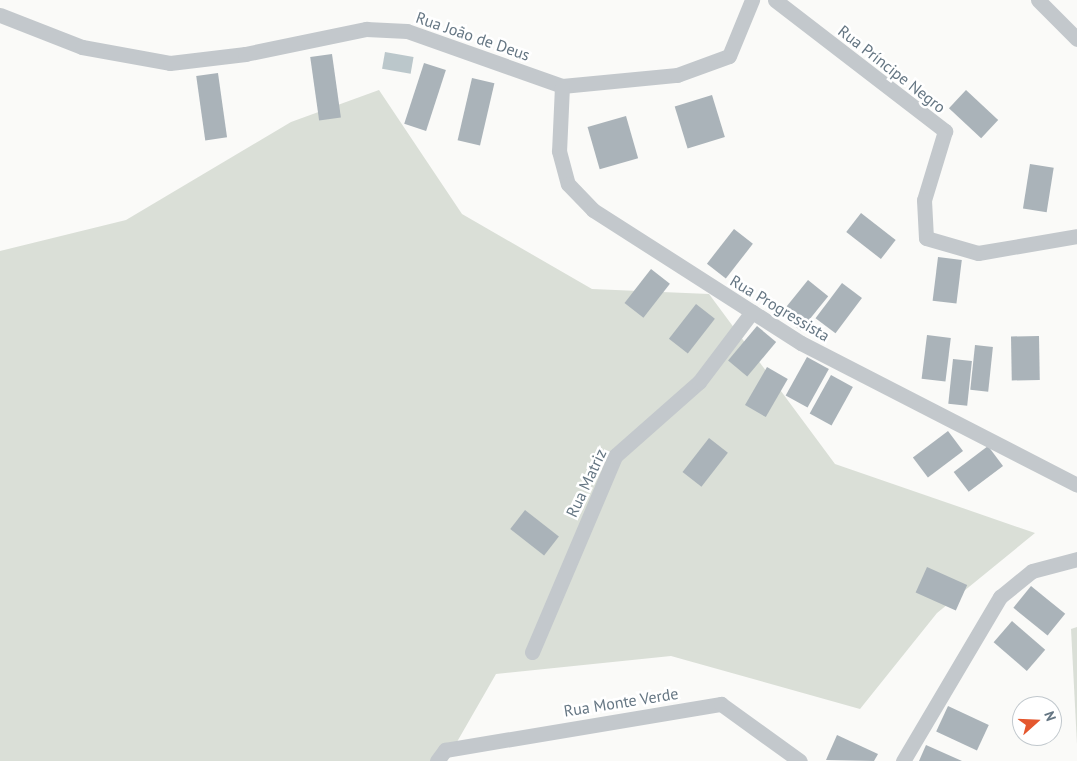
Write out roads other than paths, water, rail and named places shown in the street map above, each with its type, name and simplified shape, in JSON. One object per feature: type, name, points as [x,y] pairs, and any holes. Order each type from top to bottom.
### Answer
[{"type":"street","name":"Rua João de Deus","points":[[0,15],[82,47],[170,63],[246,54],[366,29],[407,32],[562,86],[677,75],[729,56],[752,0]]},
{"type":"street","name":"Rua Príncipe Negro","points":[[775,0],[945,131],[924,200],[926,238],[978,253],[1077,236]]},
{"type":"street","points":[[1038,0],[1077,38]]},
{"type":"street","name":"Rua Progressista","points":[[562,86],[559,151],[568,184],[593,210],[801,343],[1077,485]]},
{"type":"street","name":"Rua Matriz","points":[[532,652],[614,456],[699,382],[752,312]]},
{"type":"street","points":[[903,761],[1000,597],[1032,572],[1077,559]]},
{"type":"street","name":"Rua Monte Verde","points":[[437,761],[445,750],[721,704],[800,761]]}]
